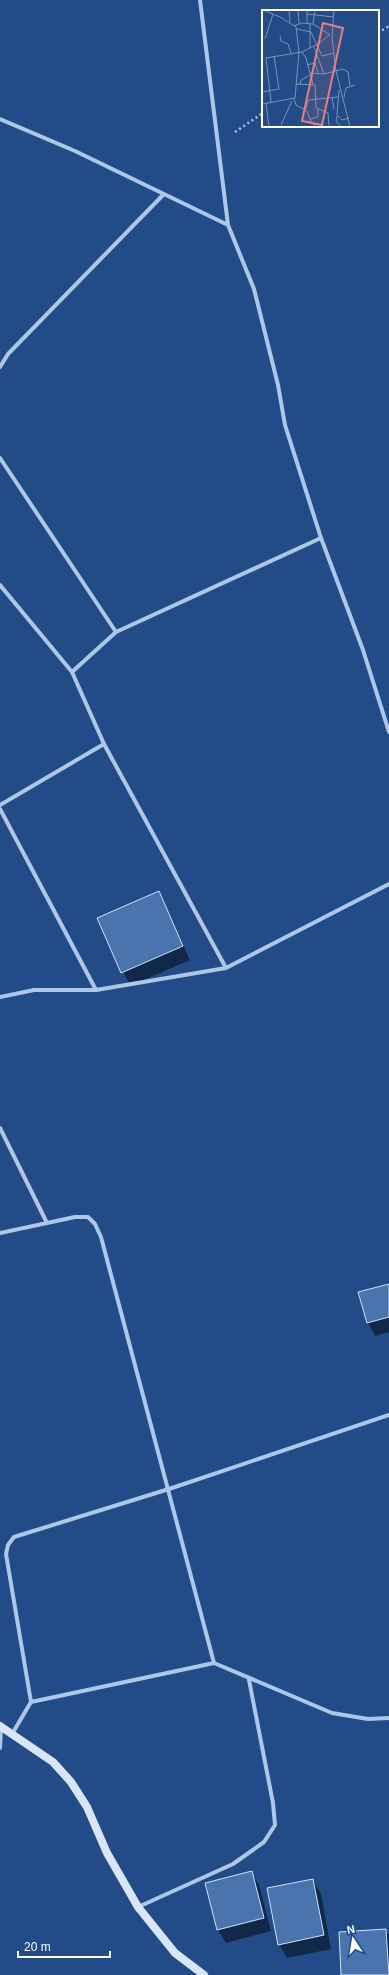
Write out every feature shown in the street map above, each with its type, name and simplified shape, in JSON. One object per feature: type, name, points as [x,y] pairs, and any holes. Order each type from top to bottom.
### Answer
[{"type":"street","points":[[200,0],[216,145],[228,225],[254,289],[278,385],[285,425],[321,538],[363,650],[389,732]]},
{"type":"street","points":[[0,119],[75,151],[163,195],[228,225]]},
{"type":"street","points":[[0,368],[8,354],[163,195]]},
{"type":"street","points":[[0,458],[116,632]]},
{"type":"street","points":[[72,672],[116,632],[321,538]]},
{"type":"street","points":[[0,585],[72,672],[104,744],[226,968]]},
{"type":"street","points":[[0,805],[104,744]]},
{"type":"street","points":[[0,809],[96,990]]},
{"type":"street","points":[[0,997],[34,990],[96,990],[226,968],[389,884]]},
{"type":"street","points":[[0,1128],[47,1223]]},
{"type":"street","points":[[0,1234],[75,1217],[88,1218],[95,1224],[101,1237],[214,1663]]},
{"type":"street","points":[[12,1734],[31,1702],[6,1554],[8,1545],[14,1537],[169,1489],[389,1415]]},
{"type":"street","points":[[31,1702],[214,1663],[250,1680],[332,1713],[368,1719],[389,1718]]},
{"type":"street","points":[[138,1907],[233,1864],[264,1842],[275,1825],[273,1803],[250,1680]]},
{"type":"street","points":[[1,1726],[53,1762],[71,1782],[87,1807],[107,1853],[138,1907],[175,1953],[204,1975]]},
{"type":"street","points":[[0,1748],[1,1726]]},
{"type":"path","points":[[379,32],[389,26]]},
{"type":"path","points":[[216,145],[262,113]]},
{"type":"building","points":[[159,891],[183,946],[121,973],[97,918]]},
{"type":"building","points":[[389,1284],[389,1317],[367,1323],[358,1292]]},
{"type":"building","points":[[252,1871],[264,1918],[217,1930],[205,1883]]},
{"type":"building","points":[[313,1879],[324,1935],[278,1945],[267,1888]]},
{"type":"building","points":[[386,1929],[389,1975],[341,1975],[339,1932]]}]
